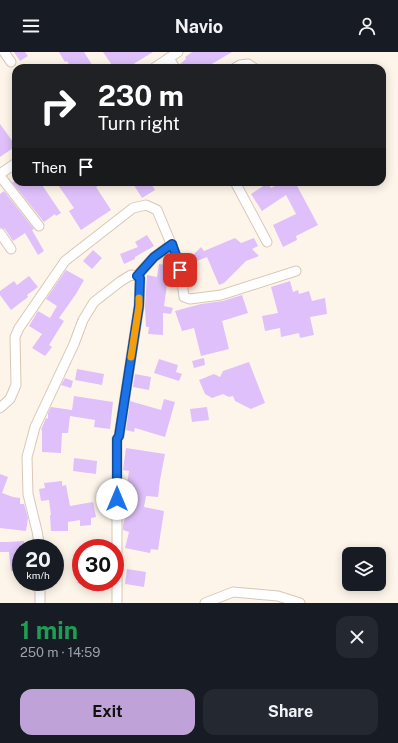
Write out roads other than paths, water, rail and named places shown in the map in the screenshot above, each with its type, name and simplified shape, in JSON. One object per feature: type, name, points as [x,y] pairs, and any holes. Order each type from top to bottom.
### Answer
[{"type":"street","points":[[4,52],[11,62]]},
{"type":"street","points":[[160,64],[178,52]]},
{"type":"street","points":[[170,58],[173,64]]},
{"type":"street","points":[[12,165],[1,171],[39,226]]},
{"type":"street","points":[[237,186],[267,242]]},
{"type":"street","points":[[0,408],[10,398],[16,385],[15,337],[18,328],[65,261],[133,208],[146,204],[157,210],[177,258],[184,297],[190,299],[221,295],[296,271]]},
{"type":"street","points":[[0,233],[10,249]]},
{"type":"street","points":[[137,276],[154,257],[172,244]]},
{"type":"street","points":[[38,539],[28,494],[27,457],[35,427],[68,357],[83,320],[94,302],[121,281],[131,275],[137,276],[140,278],[139,306],[119,436],[117,439],[117,603]]},
{"type":"street","points":[[40,591],[40,603]]},
{"type":"street","points":[[206,603],[233,592],[278,596],[300,603]]}]
